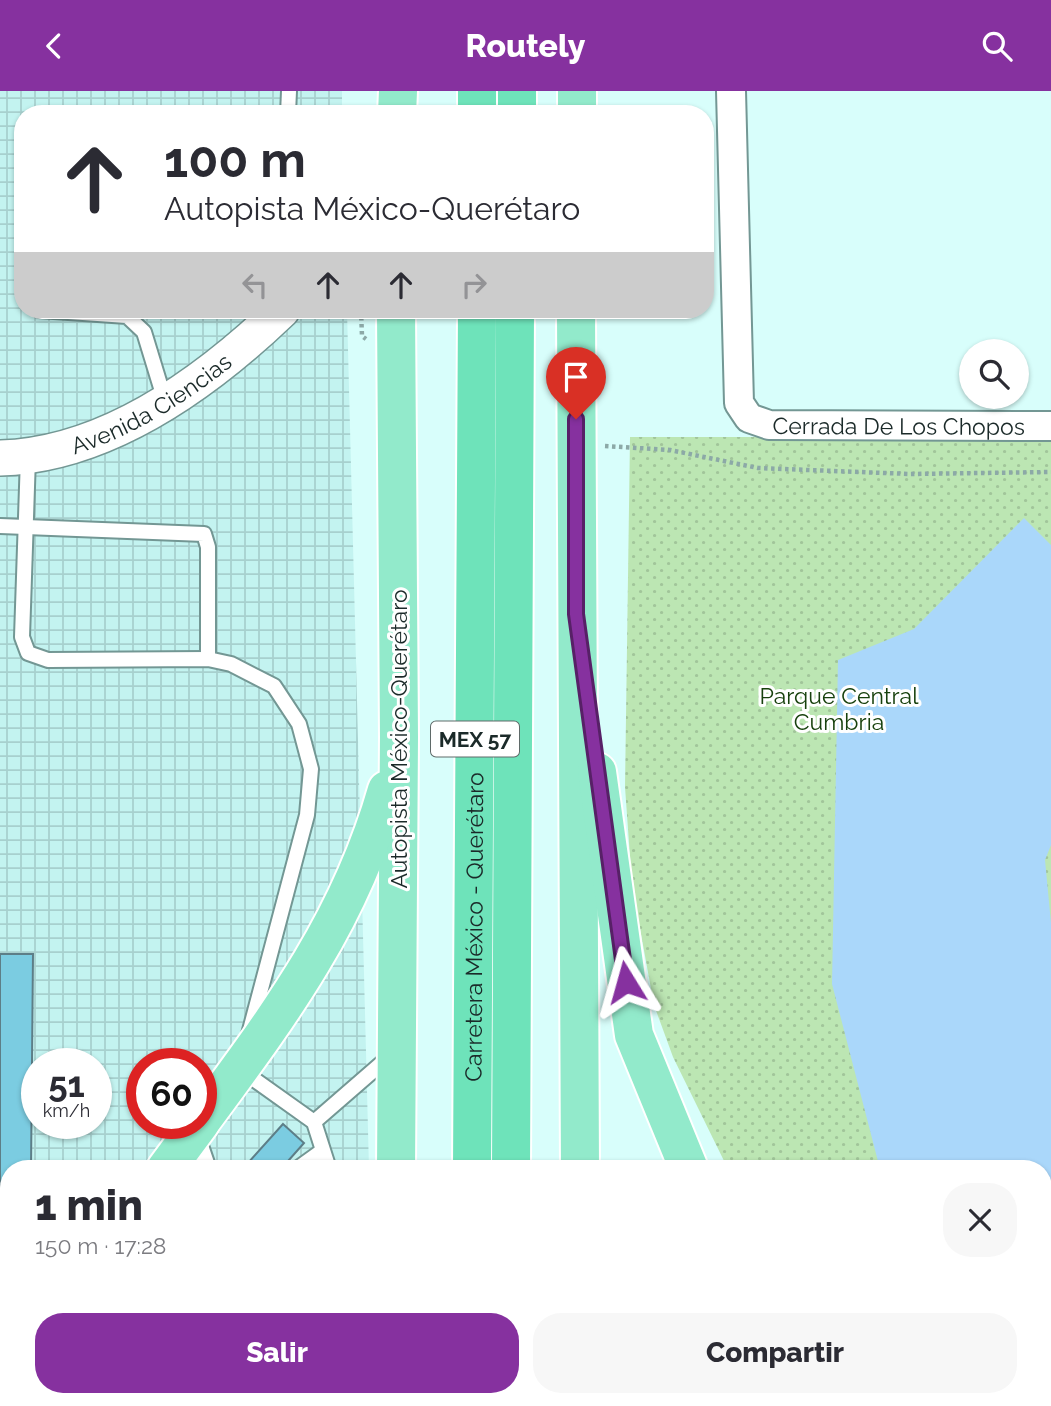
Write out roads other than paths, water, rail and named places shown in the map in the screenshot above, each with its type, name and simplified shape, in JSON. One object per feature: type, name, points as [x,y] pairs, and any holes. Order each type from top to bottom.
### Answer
[{"type":"highway","name":"Carretera México - Querétaro","points":[[472,1160],[477,319]]},
{"type":"highway","name":"Carretera México - Querétaro","points":[[511,1160],[516,319]]},
{"type":"main road","name":"Autopista México-Querétaro","points":[[396,319],[399,737],[396,1160]]},
{"type":"main road","points":[[576,319],[580,1160]]},
{"type":"main road","points":[[576,614],[634,1035],[685,1160]]},
{"type":"main road","points":[[217,1100],[297,990],[337,919],[371,839],[399,737]]},
{"type":"main road","points":[[173,1160],[188,1139]]},
{"type":"street","name":"Cerrada De Los Chopos","points":[[731,91],[739,403],[749,418],[769,425],[1051,426]]},
{"type":"street","name":"Avenida Ciencias","points":[[14,457],[101,436],[164,401],[231,357],[272,319]]},
{"type":"lane","points":[[130,319],[144,332],[164,401]]},
{"type":"lane","points":[[14,457],[26,527],[22,637],[28,653],[48,660],[208,659],[231,664],[274,686],[299,725],[311,769],[307,815],[240,1069],[314,1122],[326,1160]]},
{"type":"lane","points":[[0,526],[204,534],[208,547],[208,659]]},
{"type":"lane","points":[[314,1122],[397,1050]]},
{"type":"lane","points":[[202,1139],[207,1160]]},
{"type":"lane","points":[[310,1160],[322,1151]]},
{"type":"park label","name":"Parque Central Cumbria","points":[[839,708]]}]
